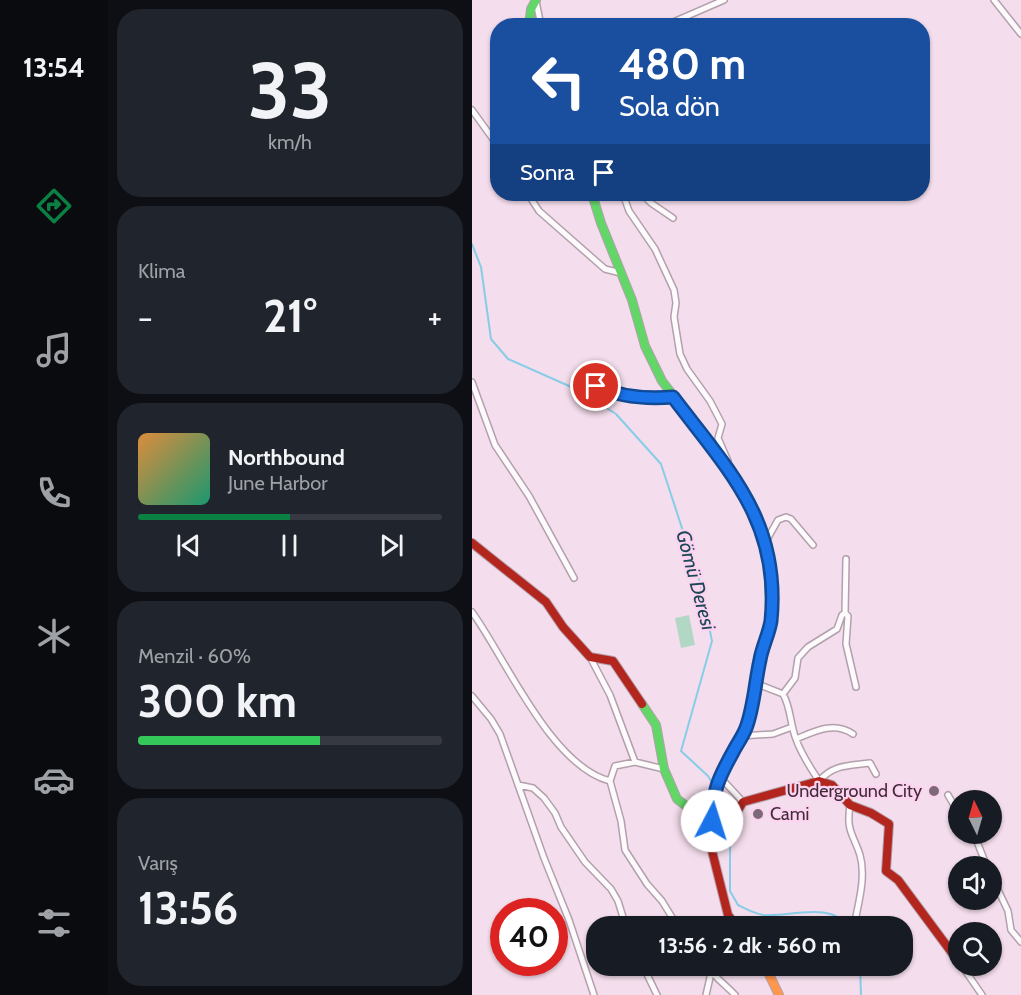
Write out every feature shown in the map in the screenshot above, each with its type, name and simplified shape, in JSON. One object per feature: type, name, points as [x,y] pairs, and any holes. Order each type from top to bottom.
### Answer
[{"type":"street","points":[[530,18],[531,9],[536,0]]},
{"type":"street","points":[[536,0],[539,18]]},
{"type":"street","points":[[682,18],[724,0]]},
{"type":"street","points":[[994,0],[1021,34]]},
{"type":"street","points":[[472,110],[490,135]]},
{"type":"street","points":[[533,201],[539,211],[605,269],[621,273]]},
{"type":"street","points":[[595,201],[632,300],[645,345],[662,381],[732,471]]},
{"type":"street","points":[[625,201],[629,211],[655,249],[674,290],[676,303],[674,317],[680,354],[722,424],[718,438],[759,524],[765,543],[772,586],[770,623],[760,657],[746,728],[713,795],[710,843]]},
{"type":"street","points":[[649,201],[673,218]]},
{"type":"street","points":[[585,380],[607,391],[652,399],[673,397]]},
{"type":"street","points":[[472,382],[495,445],[529,496],[574,578]]},
{"type":"street","points":[[765,543],[778,520],[786,517],[792,519],[813,545]]},
{"type":"street","points":[[472,543],[546,602],[563,627],[590,657],[610,695],[635,762]]},
{"type":"street","points":[[846,560],[845,613],[848,616],[846,644],[856,687]]},
{"type":"street","points":[[472,612],[484,628],[521,693],[562,750],[600,778],[610,781]]},
{"type":"street","points":[[783,694],[795,678],[798,658],[808,646],[837,629],[845,613]]},
{"type":"street","points":[[590,657],[613,662],[656,725],[664,769],[677,800],[690,808],[710,843],[729,916]]},
{"type":"street","points":[[755,683],[783,694],[788,703],[796,740],[804,759],[819,781]]},
{"type":"street","points":[[472,696],[475,704],[491,719],[500,734],[544,858],[569,920],[594,995]]},
{"type":"street","points":[[741,736],[773,734],[792,727]]},
{"type":"street","points":[[796,740],[821,729],[843,727],[853,734]]},
{"type":"street","points":[[664,769],[635,762],[615,766],[610,781],[621,821],[625,850],[671,916]]},
{"type":"street","points":[[819,781],[828,771],[839,766],[870,763],[876,774]]},
{"type":"street","points":[[720,777],[743,802]]},
{"type":"street","points":[[712,821],[737,812],[743,802],[819,781],[832,785],[850,805],[871,813],[889,824],[886,871],[898,880],[948,948]]},
{"type":"street","points":[[518,785],[533,788],[544,798],[555,813],[560,827],[585,862],[611,889],[623,916]]},
{"type":"street","points":[[850,805],[848,818],[850,835],[860,856],[862,888],[856,916]]},
{"type":"street","points":[[1002,898],[1008,911],[1010,930],[1021,942]]},
{"type":"street","points":[[648,976],[657,995]]},
{"type":"street","points":[[706,995],[710,976]]},
{"type":"street","points":[[715,976],[735,995]]},
{"type":"street","points":[[770,976],[779,995]]},
{"type":"street","points":[[968,976],[982,995]]},
{"type":"green space","points":[[689,615],[695,645],[681,648],[675,618]]},
{"type":"waterway","name":"Gömü Deresi","points":[[472,244],[481,267],[491,339],[508,359],[578,390],[616,414],[661,464],[700,583],[712,641],[681,751],[708,776],[714,786]]},
{"type":"waterway","name":"Gömü Deresi","points":[[717,791],[725,804],[727,813]]},
{"type":"waterway","name":"Gömü Deresi","points":[[728,818],[730,891],[738,905],[764,915],[821,912],[836,916]]},
{"type":"waterway","name":"Gömü Deresi","points":[[860,976],[861,995]]},
{"type":"traffic: fast","points":[[530,18],[531,9],[536,0]]},
{"type":"traffic: fast","points":[[594,201],[632,300],[645,346],[662,381],[732,471],[755,516]]},
{"type":"traffic: fast","points":[[642,704],[656,725],[664,769],[677,799],[689,808],[709,842]]},
{"type":"traffic: slow","points":[[711,847],[713,795],[746,728],[760,657],[770,623],[772,586],[766,547],[755,516]]},
{"type":"traffic: slow","points":[[770,976],[779,995]]},
{"type":"traffic: jam","points":[[472,543],[546,602],[563,627],[590,657],[613,661],[642,704]]},
{"type":"traffic: jam","points":[[712,821],[737,812],[743,802],[819,781],[832,785],[850,805],[871,813],[889,824],[886,871],[898,880],[948,948]]},
{"type":"traffic: jam","points":[[711,847],[729,916]]},
{"type":"place","name":"Underground City","points":[[934,791]]},
{"type":"place","name":"Cami","points":[[758,814]]},
{"type":"route","points":[[596,386],[607,391],[652,399],[673,397],[732,471],[759,524],[766,547],[772,586],[770,623],[760,657],[746,728],[713,795],[712,821]]}]
